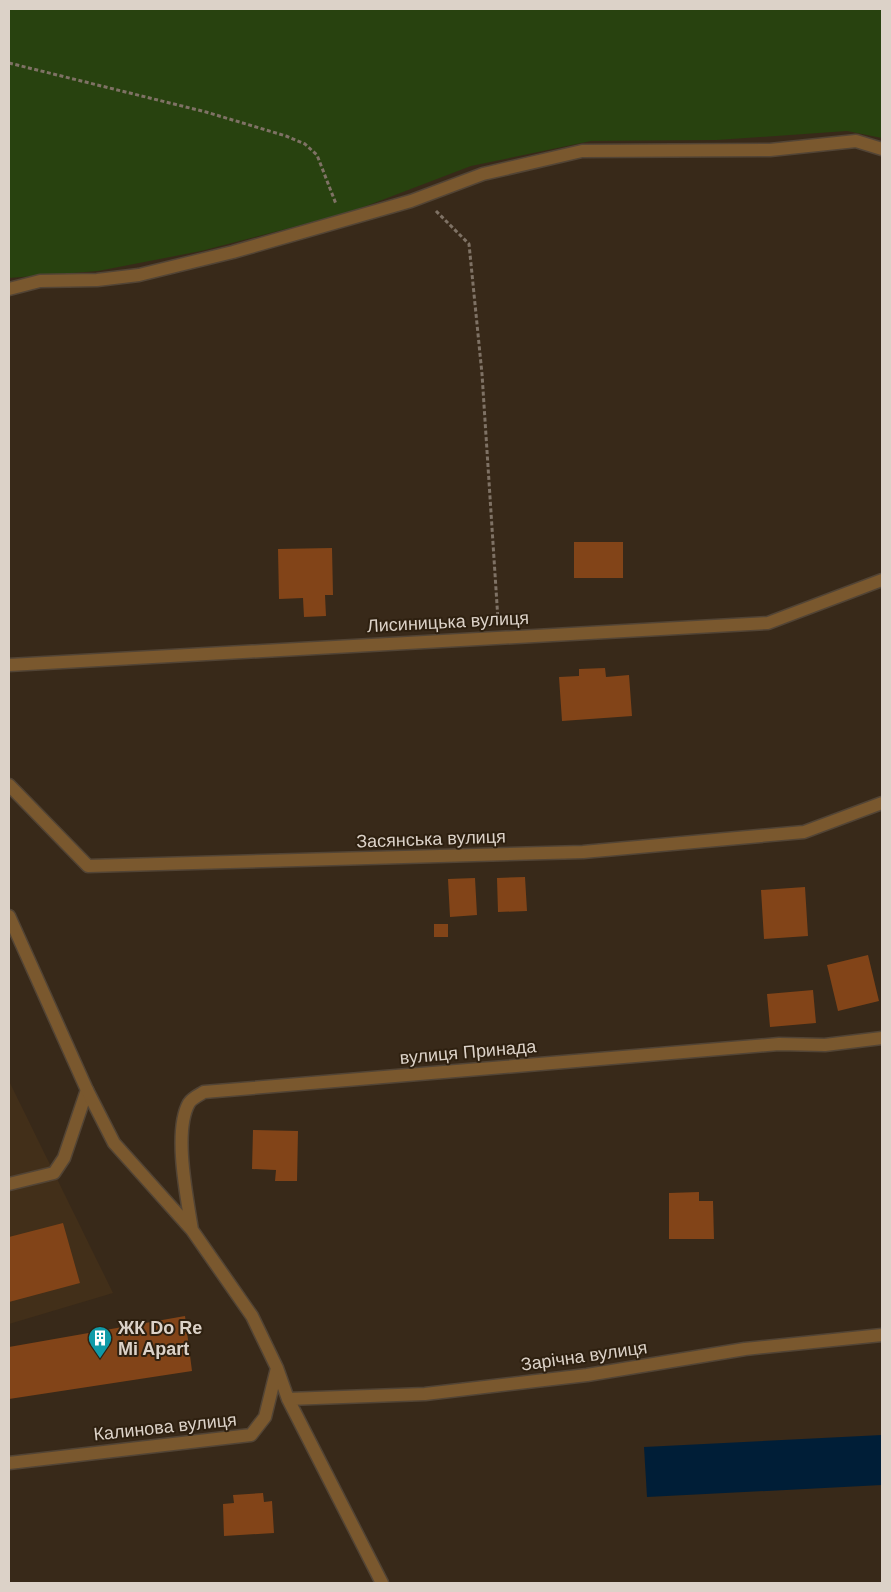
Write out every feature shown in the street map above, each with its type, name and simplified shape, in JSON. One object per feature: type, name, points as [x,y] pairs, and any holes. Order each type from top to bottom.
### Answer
[{"type":"street","points":[[9,289],[40,281],[98,280],[139,275],[241,250],[342,222],[421,197],[483,174],[582,151],[770,150],[856,141],[882,149]]},
{"type":"street","name":"Лисиницька вулиця","points":[[9,665],[768,623],[882,580]]},
{"type":"street","name":"Засянська вулиця","points":[[9,786],[88,866],[583,852],[804,832],[882,803]]},
{"type":"street","points":[[9,916],[87,1090],[114,1143],[192,1230],[252,1316],[277,1368],[288,1399],[382,1583]]},
{"type":"street","name":"вулиця Принада","points":[[192,1230],[184,1180],[182,1120],[190,1101],[204,1092],[779,1044],[825,1045],[882,1038]]},
{"type":"street","points":[[9,1184],[54,1173],[68,1150],[87,1090]]},
{"type":"street","name":"Зарічна вулиця","points":[[288,1399],[425,1394],[587,1375],[745,1349],[882,1335]]},
{"type":"street","name":"Калинова вулиця","points":[[9,1463],[251,1436],[266,1417],[277,1368]]},
{"type":"path","points":[[9,63],[206,112],[286,136],[305,144],[317,155],[326,172],[342,222]]},
{"type":"path","points":[[421,197],[469,244],[482,374],[499,637]]},
{"type":"shaded area","points":[[9,1081],[113,1293],[9,1324]]},
{"type":"green space","points":[[9,9],[882,9],[882,138],[847,131],[717,140],[591,141],[471,166],[348,213],[201,251],[98,271],[9,278]]},
{"type":"water","points":[[882,1435],[882,1485],[647,1497],[644,1447]]},
{"type":"building","points":[[574,542],[623,542],[623,578],[574,578]]},
{"type":"building","points":[[332,548],[333,595],[325,595],[326,616],[304,617],[303,598],[279,599],[278,549]]},
{"type":"building","points":[[605,668],[606,677],[629,675],[632,716],[562,721],[559,677],[579,676],[579,669]]},
{"type":"building","points":[[525,877],[527,911],[498,912],[497,878]]},
{"type":"building","points":[[475,878],[477,915],[450,917],[448,879]]},
{"type":"building","points":[[805,887],[808,936],[764,939],[761,890]]},
{"type":"building","points":[[434,924],[448,924],[448,937],[434,937]]},
{"type":"building","points":[[868,955],[879,1001],[838,1011],[827,965]]},
{"type":"building","points":[[813,990],[816,1023],[770,1027],[767,994]]},
{"type":"building","points":[[253,1130],[298,1131],[297,1181],[275,1181],[276,1170],[252,1169]]},
{"type":"building","points":[[699,1192],[699,1201],[713,1201],[714,1239],[669,1239],[669,1193]]},
{"type":"building","points":[[63,1223],[80,1283],[9,1302],[9,1237]]},
{"type":"building","name":"ЖК Do Re Mi Apart","points":[[185,1316],[192,1371],[9,1399],[9,1347]]},
{"type":"building","points":[[263,1493],[264,1502],[272,1501],[274,1533],[224,1536],[223,1504],[234,1503],[233,1495]]},
{"type":"place","name":"ЖК Do Re Mi Apart","points":[[100,1359]]}]
